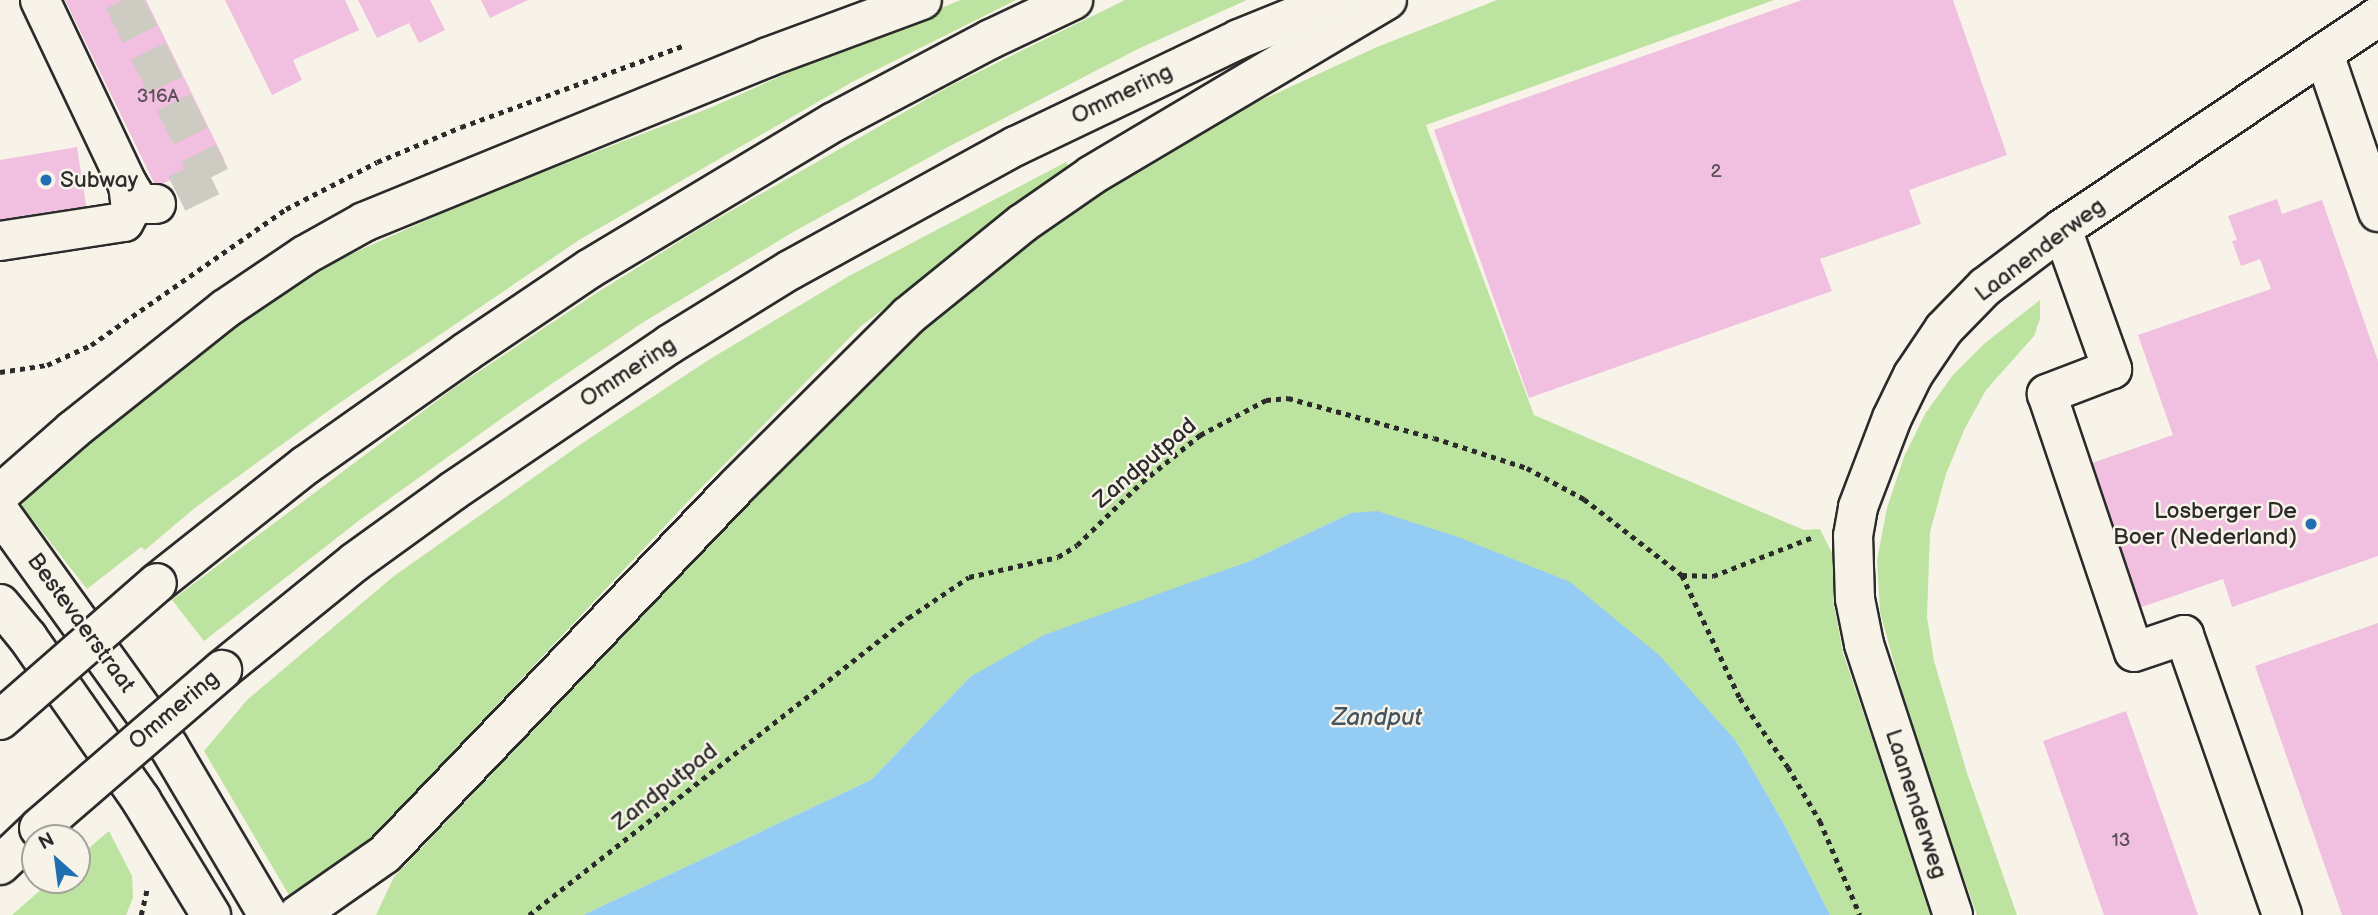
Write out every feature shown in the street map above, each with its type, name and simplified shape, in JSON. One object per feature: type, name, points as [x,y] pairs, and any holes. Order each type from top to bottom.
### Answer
[{"type":"main road","points":[[0,241],[124,222],[142,194],[40,0]]},
{"type":"main road","points":[[0,494],[73,430],[225,309],[305,255],[364,222],[768,57],[922,0]]},
{"type":"main road","points":[[0,720],[157,583],[306,465],[578,277],[834,122],[991,39],[1073,0]]},
{"type":"main road","name":"Ommering","points":[[0,865],[222,670],[355,562],[453,491],[670,344],[790,270],[1016,146],[1226,45],[1335,0]]},
{"type":"main road","points":[[298,915],[385,854],[737,486],[908,316],[1023,223],[1092,175],[1387,0]]},
{"type":"main road","name":"Laanenderweg","points":[[1953,915],[1864,644],[1852,567],[1853,536],[1866,482],[1892,418],[1913,375],[1944,329],[1984,287],[2062,229],[2378,16]]},
{"type":"main road","points":[[2324,54],[2378,212]]},
{"type":"main road","points":[[2062,229],[2112,369],[2047,394],[2134,652],[2184,635],[2282,915]]},
{"type":"main road","name":"Bestevaerstraat","points":[[0,512],[130,690],[183,769],[268,915]]},
{"type":"main road","points":[[0,604],[50,668],[141,800],[211,915]]},
{"type":"path","name":"Zandputpad","points":[[530,915],[908,618],[970,577],[1058,557],[1077,545],[1142,482],[1200,435],[1266,400],[1288,398],[1434,438],[1527,468],[1584,499],[1682,575]]},
{"type":"path","points":[[1853,536],[1810,537],[1713,576],[1682,575],[1740,698],[1788,767],[1820,821],[1860,915]]},
{"type":"green space","points":[[961,0],[1016,0],[854,81],[579,240],[335,406],[196,507],[145,550],[141,547],[87,589],[22,506],[28,487],[228,329],[342,258],[483,195],[712,107],[870,36]]},
{"type":"green space","points":[[1125,0],[1247,0],[1138,49],[948,147],[793,232],[642,323],[522,404],[361,519],[204,641],[172,600],[454,388],[598,292],[701,228],[950,86]]},
{"type":"green space","points":[[1497,0],[1774,0],[1426,125],[1534,415],[1804,530],[1820,529],[1833,555],[1833,600],[1843,653],[1932,915],[1830,915],[1784,824],[1736,741],[1351,513],[1250,561],[970,677],[871,780],[583,915],[376,915],[394,877],[893,352],[1057,218],[1149,160],[1242,109],[1377,47]]},
{"type":"green space","points":[[1066,162],[1072,174],[971,242],[860,327],[693,496],[377,833],[349,859],[289,895],[204,751],[247,700],[394,576],[584,442],[710,359],[849,276]]},
{"type":"green space","points":[[2040,300],[2040,319],[2034,336],[1986,390],[1965,428],[1946,474],[1930,532],[1927,617],[1934,661],[1967,773],[2017,915],[1977,915],[1916,742],[1880,612],[1877,560],[1887,508],[1904,457],[1925,414],[1953,375],[1985,343]]},
{"type":"green space","points":[[109,831],[132,876],[133,898],[126,915],[12,915],[36,894],[91,894],[91,846]]},
{"type":"water","name":"Zandput","points":[[1377,511],[1458,537],[1570,582],[1659,655],[1736,741],[1784,824],[1830,915],[583,915],[871,780],[970,677],[1044,635],[1250,561],[1351,513]]},
{"type":"building","points":[[65,0],[146,0],[225,161],[222,163],[218,157],[156,187]]},
{"type":"building","points":[[225,0],[345,0],[359,30],[293,60],[302,80],[272,95]]},
{"type":"building","points":[[358,0],[430,0],[445,30],[419,43],[409,23],[377,38]]},
{"type":"building","points":[[481,0],[528,0],[490,18]]},
{"type":"building","points":[[1802,0],[1953,0],[2007,155],[1909,190],[1921,224],[1820,259],[1832,291],[1529,398],[1434,130]]},
{"type":"building","points":[[77,147],[88,218],[0,232],[0,160]]},
{"type":"building","points":[[2277,199],[2282,214],[2322,200],[2378,361],[2378,556],[2232,607],[2223,579],[2139,608],[2089,464],[2173,435],[2138,335],[2271,289],[2260,259],[2241,266],[2232,241],[2237,240],[2228,216]]},
{"type":"building","points":[[2378,623],[2378,915],[2342,915],[2255,666]]},
{"type":"building","points":[[2126,711],[2198,915],[2104,915],[2043,741]]},
{"type":"tunnel","points":[[123,0],[211,177],[156,204]]},
{"type":"place","name":"Subway","points":[[46,180]]},
{"type":"place","name":"Losberger De Boer (Nederland)","points":[[2311,524]]}]
